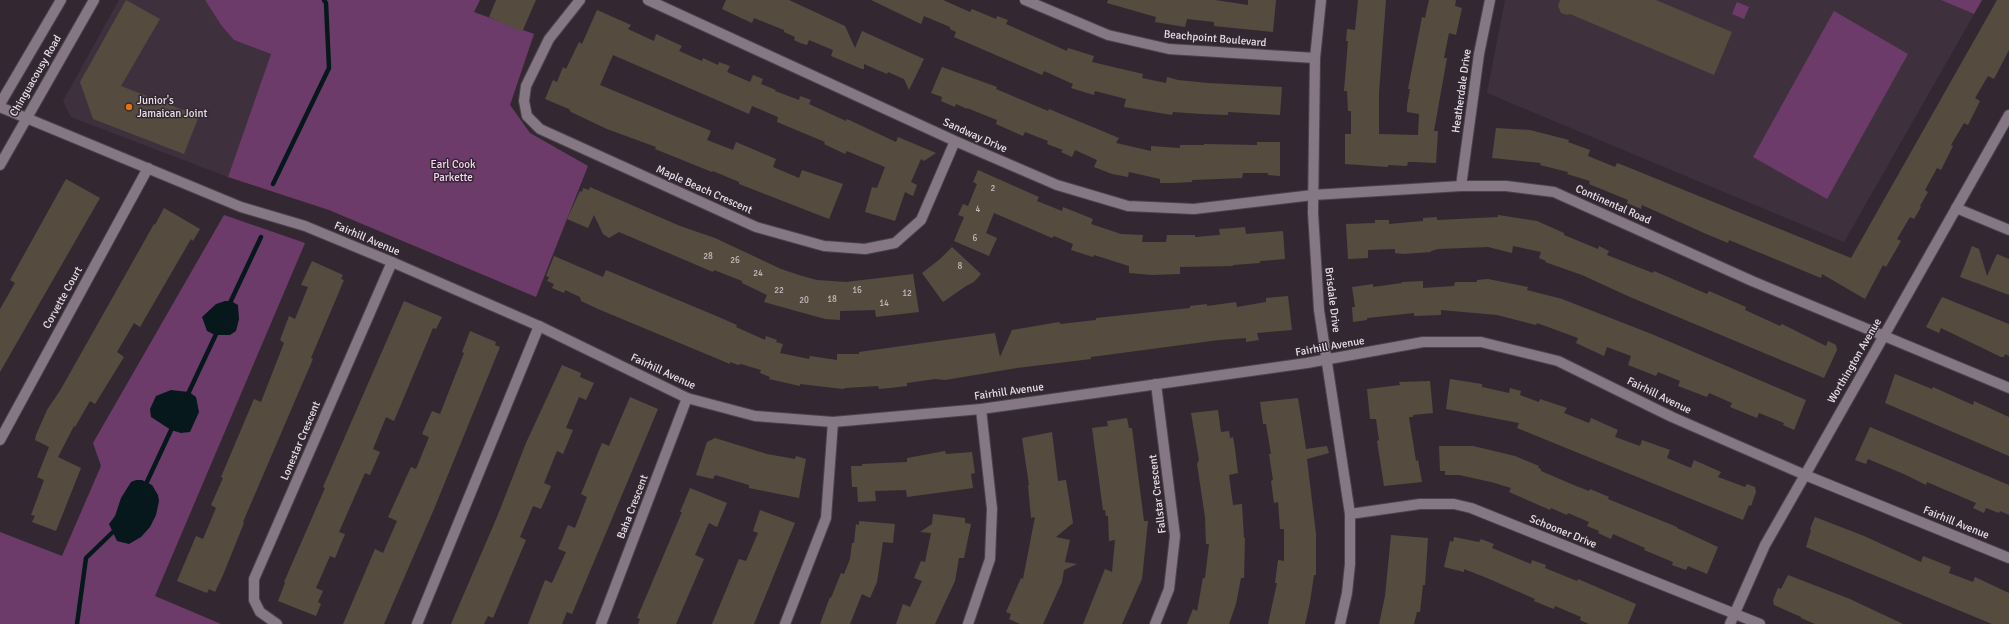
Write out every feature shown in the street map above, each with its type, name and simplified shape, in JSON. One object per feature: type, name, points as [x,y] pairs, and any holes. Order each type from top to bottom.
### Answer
[{"type":"street","name":"Chinguacousy Road","points":[[0,104],[61,0]]},
{"type":"street","name":"Chinguacousy Road","points":[[0,165],[94,0]]},
{"type":"street","name":"Maple Beach Crescent","points":[[580,0],[549,39],[526,86],[524,101],[527,116],[540,129],[756,227],[824,246],[865,249],[895,243],[920,220],[955,141]]},
{"type":"street","name":"Sandway Drive","points":[[648,0],[955,141],[1057,185],[1128,206],[1194,209],[1313,195]]},
{"type":"street","name":"Beachpoint Boulevard","points":[[1025,0],[1108,35],[1169,49],[1315,58]]},
{"type":"street","name":"Brisdale Drive","points":[[1321,0],[1315,58],[1313,195],[1315,259],[1319,310],[1350,514],[1350,564],[1347,593],[1340,624]]},
{"type":"street","name":"Heatherdale Drive","points":[[1461,186],[1480,54],[1490,0]]},
{"type":"street","name":"Fairhill Avenue","points":[[0,107],[241,206],[305,226],[392,262],[539,326],[687,398],[755,416],[833,422],[981,409],[1327,360],[1423,342],[1481,342],[1558,361],[1672,417],[1805,475],[2009,558]]},
{"type":"street","name":"Worthington Avenue","points":[[1730,624],[1765,545],[2009,115]]},
{"type":"street","name":"Corvette Court","points":[[0,440],[148,168]]},
{"type":"street","name":"Continental Road","points":[[1313,195],[1461,186],[1506,186],[1554,192],[1752,281],[2009,388]]},
{"type":"street","points":[[1956,208],[2009,230]]},
{"type":"street","name":"Lonestar Crescent","points":[[277,624],[260,612],[254,600],[254,579],[392,262]]},
{"type":"street","points":[[418,624],[539,326]]},
{"type":"street","name":"Fallstar Crescent","points":[[1155,624],[1169,589],[1175,536],[1156,384]]},
{"type":"street","name":"Baha Crescent","points":[[600,624],[687,398]]},
{"type":"street","points":[[968,624],[990,559],[992,509],[981,409]]},
{"type":"street","points":[[786,624],[826,518],[833,422]]},
{"type":"street","name":"Schooner Drive","points":[[1350,514],[1420,504],[1454,504],[1471,508],[1760,624]]},
{"type":"shaded area","points":[[119,0],[205,0],[221,25],[234,40],[271,54],[228,177],[71,117],[63,101]]},
{"type":"shaded area","points":[[1505,0],[1941,0],[1974,14],[1844,242],[1487,93]]},
{"type":"shaded area","points":[[231,301],[238,305],[239,319],[236,331],[230,335],[215,335],[207,331],[202,317],[216,304]]},
{"type":"shaded area","points":[[171,390],[189,392],[196,397],[199,412],[190,432],[181,433],[171,430],[151,417],[150,409],[156,396]]},
{"type":"shaded area","points":[[142,480],[152,485],[158,495],[159,501],[156,515],[150,527],[141,537],[129,544],[117,541],[109,524],[115,516],[121,498],[131,482]]},
{"type":"green space","name":"Earl Cook Parkette","points":[[205,0],[480,0],[474,12],[534,34],[510,105],[530,133],[588,166],[536,297],[329,210],[228,177],[271,54],[234,40],[221,25]]},
{"type":"green space","points":[[1941,0],[1982,0],[1974,14]]},
{"type":"green space","points":[[1737,2],[1749,7],[1744,19],[1732,14]]},
{"type":"green space","points":[[1834,11],[1908,54],[1827,199],[1753,157]]},
{"type":"green space","points":[[224,215],[305,243],[155,596],[221,624],[0,624],[0,532],[62,556],[101,466],[93,443]]},
{"type":"building","points":[[126,0],[160,19],[121,86],[199,116],[184,154],[93,119],[80,82]]},
{"type":"building","points":[[496,0],[536,0],[522,32],[489,17]]},
{"type":"building","points":[[726,0],[789,0],[845,26],[855,48],[862,31],[924,59],[909,90],[904,79],[888,72],[887,74],[864,64],[864,69],[862,69],[831,56],[833,50],[809,40],[807,45],[800,43],[794,40],[795,37],[784,32],[784,30],[754,18],[752,23],[722,9]]},
{"type":"building","points":[[871,0],[943,0],[970,12],[972,9],[996,19],[997,16],[1008,20],[1006,24],[1067,51],[1068,48],[1094,56],[1092,62],[1143,74],[1142,78],[1166,83],[1167,77],[1178,80],[1208,83],[1282,87],[1280,115],[1228,112],[1228,115],[1173,112],[1172,115],[1124,107],[1126,99],[1095,91],[1094,95],[1071,88],[1073,84],[1044,71],[1042,75],[954,37],[956,32],[950,29],[950,27],[924,16],[921,24]]},
{"type":"building","points":[[1108,0],[1215,0],[1248,5],[1248,0],[1276,0],[1273,32],[1214,26],[1214,22],[1187,19],[1185,27],[1155,22],[1156,17],[1107,3]]},
{"type":"building","points":[[1358,0],[1386,0],[1379,93],[1379,134],[1418,135],[1419,114],[1407,112],[1407,106],[1410,89],[1408,89],[1422,17],[1425,18],[1429,0],[1456,0],[1455,6],[1462,8],[1456,35],[1449,33],[1444,58],[1447,58],[1434,131],[1438,131],[1436,163],[1408,162],[1407,166],[1388,165],[1388,167],[1345,164],[1345,134],[1351,134],[1351,111],[1348,111],[1347,91],[1344,91],[1348,41],[1346,41],[1347,29],[1355,30]]},
{"type":"building","points":[[1560,0],[1656,0],[1732,32],[1714,75],[1570,14],[1567,15],[1561,13],[1558,6]]},
{"type":"building","points":[[1997,0],[2009,0],[2009,50],[1994,79],[1988,76],[1975,98],[1980,101],[1968,125],[1964,123],[1951,145],[1953,146],[1941,170],[1937,168],[1925,190],[1928,192],[1920,206],[1921,207],[1914,219],[1910,217],[1897,239],[1901,241],[1886,267],[1883,265],[1865,299],[1822,274],[1821,278],[1729,240],[1728,243],[1642,205],[1641,209],[1627,203],[1628,200],[1589,184],[1590,181],[1567,174],[1568,172],[1540,165],[1541,163],[1492,158],[1496,128],[1530,130],[1569,140],[1568,142],[1590,150],[1588,156],[1615,167],[1617,163],[1625,166],[1851,258]]},
{"type":"building","points":[[597,10],[631,25],[628,29],[654,41],[656,34],[682,46],[679,51],[702,61],[703,58],[718,65],[719,62],[730,66],[727,72],[750,82],[753,75],[763,79],[761,84],[776,90],[775,91],[799,100],[800,96],[811,100],[809,104],[846,121],[847,119],[896,142],[898,137],[936,153],[924,161],[921,159],[911,182],[917,185],[913,196],[905,192],[895,221],[865,212],[872,187],[877,188],[885,167],[847,151],[845,154],[824,144],[825,142],[777,122],[778,117],[752,106],[749,114],[613,55],[600,85],[711,131],[707,140],[733,150],[736,142],[776,159],[773,167],[799,178],[802,170],[843,184],[829,219],[739,184],[739,182],[713,171],[712,172],[655,149],[656,147],[607,129],[571,112],[569,109],[545,99],[553,80],[557,82],[563,67],[566,69],[579,42],[582,44]]},
{"type":"building","points":[[942,67],[997,87],[996,89],[1048,111],[1049,109],[1119,138],[1116,143],[1151,151],[1151,146],[1180,148],[1180,145],[1257,145],[1257,142],[1280,142],[1280,176],[1268,175],[1268,173],[1243,173],[1242,178],[1160,183],[1160,179],[1129,172],[1128,177],[1112,174],[1094,167],[1097,160],[1075,150],[1072,157],[1061,152],[1063,150],[1047,144],[1048,141],[1025,132],[1023,136],[996,124],[997,120],[956,104],[955,107],[941,101],[942,97],[931,93]]},
{"type":"building","points":[[978,170],[1039,197],[1037,201],[1062,211],[1063,207],[1093,219],[1091,224],[1121,234],[1143,235],[1142,242],[1166,242],[1167,235],[1195,235],[1195,237],[1220,235],[1219,229],[1245,227],[1246,234],[1283,231],[1285,259],[1260,261],[1260,263],[1233,266],[1180,267],[1180,274],[1152,275],[1129,273],[1129,266],[1094,255],[1093,257],[1071,250],[1073,244],[1054,236],[1052,238],[994,213],[986,233],[997,238],[989,256],[954,241],[964,217],[958,215],[963,204],[968,206],[977,184],[973,182]]},
{"type":"building","points":[[66,179],[100,198],[0,372],[0,309],[15,283],[10,280]]},
{"type":"building","points":[[590,187],[680,226],[715,238],[781,269],[802,276],[817,280],[846,282],[913,274],[919,312],[876,317],[875,310],[840,311],[840,320],[825,319],[764,302],[767,295],[742,283],[742,281],[714,270],[713,272],[619,232],[609,238],[603,234],[594,215],[588,228],[567,219],[580,191],[582,192],[583,188],[589,190]]},
{"type":"building","points":[[164,208],[200,229],[193,241],[191,239],[140,327],[134,323],[117,352],[124,357],[95,404],[90,401],[75,427],[74,426],[58,457],[81,468],[56,531],[32,522],[35,516],[31,515],[44,480],[37,477],[49,447],[35,440],[36,435],[47,410],[61,389]]},
{"type":"building","points":[[1498,215],[1537,221],[1564,233],[1564,235],[1598,249],[1599,246],[1609,251],[1607,255],[1653,273],[1654,271],[1707,294],[1709,291],[1746,307],[1745,310],[1780,326],[1782,324],[1826,346],[1828,341],[1836,345],[1837,350],[1824,378],[1630,297],[1582,275],[1545,262],[1546,261],[1539,258],[1541,252],[1513,246],[1512,253],[1488,247],[1438,249],[1431,252],[1403,254],[1395,253],[1395,249],[1368,250],[1368,258],[1348,259],[1346,224],[1375,223],[1375,220],[1389,220],[1389,224],[1423,221],[1423,218],[1437,217],[1437,220],[1498,217]]},
{"type":"building","points":[[1972,246],[1979,249],[1987,276],[1997,254],[2009,259],[2009,295],[1960,277]]},
{"type":"building","points":[[952,247],[981,274],[974,282],[943,302],[922,273],[940,259]]},
{"type":"building","points":[[554,256],[603,277],[606,270],[737,325],[736,327],[765,340],[766,336],[777,340],[776,342],[783,344],[780,353],[809,359],[810,356],[837,360],[837,354],[859,354],[859,352],[995,333],[1000,357],[1012,330],[1059,322],[1061,324],[1096,320],[1096,318],[1190,308],[1190,306],[1207,304],[1207,306],[1236,302],[1237,307],[1266,302],[1266,298],[1288,296],[1292,330],[1257,333],[1259,340],[1246,342],[1246,338],[1219,340],[1091,357],[1091,359],[1017,368],[945,380],[935,379],[907,383],[907,386],[890,388],[879,389],[878,386],[843,389],[800,384],[800,386],[769,379],[770,377],[760,373],[761,370],[741,364],[738,365],[730,362],[730,364],[598,309],[581,301],[580,297],[565,290],[564,293],[552,288],[554,284],[547,281],[549,277],[546,276]]},
{"type":"building","points":[[312,261],[343,275],[341,279],[344,280],[311,358],[313,359],[243,522],[244,523],[223,575],[215,592],[209,589],[207,593],[177,581],[196,536],[203,539],[216,508],[211,505],[223,478],[221,477],[254,399],[261,402],[284,343],[280,340],[289,316],[295,319],[308,287],[301,285]]},
{"type":"building","points":[[1488,279],[1528,287],[1527,290],[1562,299],[1654,335],[1806,400],[1794,430],[1783,425],[1784,423],[1759,413],[1757,418],[1730,407],[1732,403],[1709,393],[1707,397],[1678,386],[1680,381],[1658,372],[1656,376],[1628,365],[1631,356],[1607,347],[1604,356],[1576,343],[1578,338],[1537,323],[1536,325],[1497,315],[1441,310],[1441,315],[1414,316],[1414,313],[1367,318],[1367,320],[1353,322],[1352,307],[1355,307],[1352,287],[1373,284],[1373,287],[1402,282],[1423,281],[1423,288],[1454,286],[1455,282],[1477,282],[1477,280]]},
{"type":"building","points":[[1942,297],[2009,324],[2009,356],[2005,354],[2004,357],[2001,357],[1941,328],[1939,333],[1926,327]]},
{"type":"building","points":[[404,301],[442,317],[436,329],[433,328],[394,421],[386,417],[373,449],[380,452],[370,475],[365,473],[339,532],[345,534],[335,558],[330,556],[316,588],[323,591],[318,602],[321,604],[316,616],[278,601],[285,583],[284,582],[325,488],[323,487]]},
{"type":"building","points":[[470,331],[496,342],[495,345],[500,347],[434,509],[384,624],[343,624],[375,549],[383,553],[397,521],[388,517],[411,467],[416,469],[429,437],[422,434],[432,411],[440,414],[464,353],[462,352]]},
{"type":"building","points":[[562,365],[581,373],[580,377],[594,383],[586,400],[579,397],[566,428],[573,430],[563,454],[557,451],[544,483],[551,486],[541,509],[533,506],[520,537],[526,540],[493,618],[488,616],[484,624],[451,624],[497,517],[526,443]]},
{"type":"building","points":[[1895,374],[1932,389],[1933,387],[1973,405],[1974,401],[2009,417],[2009,456],[1885,403]]},
{"type":"building","points":[[1450,379],[1482,384],[1482,387],[1509,393],[1510,388],[1521,391],[1520,395],[1539,402],[1540,399],[1567,408],[1564,413],[1589,423],[1591,418],[1618,430],[1615,437],[1640,446],[1642,440],[1670,450],[1667,458],[1691,468],[1694,460],[1721,472],[1718,477],[1745,487],[1747,484],[1755,487],[1756,492],[1751,506],[1749,505],[1743,520],[1517,428],[1519,423],[1446,409]]},
{"type":"building","points":[[1430,381],[1433,413],[1413,415],[1413,417],[1409,417],[1416,461],[1418,460],[1422,482],[1384,486],[1377,441],[1379,440],[1376,419],[1370,419],[1367,389],[1400,385],[1399,382]]},
{"type":"building","points":[[630,397],[658,409],[572,614],[567,612],[562,624],[528,624],[545,580],[552,583],[566,552],[558,549],[568,525],[575,528],[587,497],[581,494],[602,443],[609,446]]},
{"type":"building","points":[[1298,398],[1306,449],[1327,446],[1329,453],[1307,459],[1316,534],[1316,575],[1314,575],[1305,624],[1268,624],[1277,583],[1275,583],[1278,560],[1284,561],[1284,529],[1280,529],[1278,502],[1274,503],[1271,481],[1273,480],[1269,454],[1271,454],[1266,424],[1263,424],[1260,402]]},
{"type":"building","points":[[1218,410],[1221,432],[1229,431],[1230,438],[1233,437],[1235,449],[1238,473],[1229,475],[1233,505],[1242,504],[1245,538],[1244,578],[1241,578],[1236,604],[1229,624],[1187,624],[1193,609],[1197,611],[1203,578],[1205,578],[1209,544],[1206,544],[1205,517],[1197,464],[1199,460],[1191,413]]},
{"type":"building","points":[[1127,418],[1129,428],[1132,428],[1144,521],[1148,521],[1142,579],[1122,624],[1083,624],[1105,569],[1112,572],[1115,540],[1109,541],[1108,516],[1106,516],[1105,510],[1103,510],[1092,428],[1108,426],[1107,421]]},
{"type":"building","points":[[1870,427],[2009,485],[2009,515],[2000,511],[1999,513],[1986,508],[1984,513],[1973,508],[1976,503],[1927,482],[1926,485],[1868,459],[1866,464],[1855,460]]},
{"type":"building","points":[[1052,432],[1058,481],[1066,480],[1073,523],[1056,537],[1070,540],[1065,562],[1077,564],[1064,570],[1062,582],[1043,624],[1020,624],[1009,619],[1011,614],[1006,612],[1021,578],[1023,579],[1035,517],[1031,518],[1029,485],[1022,438]]},
{"type":"building","points":[[715,438],[767,454],[795,459],[796,456],[806,459],[799,498],[749,488],[749,485],[715,475],[713,479],[696,475],[707,442]]},
{"type":"building","points":[[1439,446],[1473,446],[1515,456],[1539,466],[1538,468],[1541,469],[1541,471],[1589,491],[1590,489],[1609,497],[1608,499],[1677,527],[1718,547],[1707,574],[1688,566],[1686,570],[1672,565],[1673,562],[1644,550],[1645,548],[1613,534],[1611,539],[1598,533],[1599,531],[1587,526],[1589,522],[1568,513],[1567,515],[1551,508],[1550,510],[1509,492],[1511,488],[1459,475],[1445,475],[1445,471],[1440,471]]},
{"type":"building","points":[[945,451],[946,454],[972,452],[975,473],[971,474],[973,488],[907,497],[906,490],[875,491],[876,501],[858,502],[857,487],[852,487],[851,466],[862,466],[862,464],[907,462],[907,458]]},
{"type":"building","points":[[690,488],[727,503],[717,527],[709,523],[695,555],[704,559],[676,624],[638,624],[640,619],[637,618],[682,512],[680,512]]},
{"type":"building","points":[[760,510],[795,523],[754,624],[712,624],[739,559],[746,561],[758,533],[753,531]]},
{"type":"building","points":[[933,514],[965,518],[965,523],[971,524],[964,558],[959,558],[955,581],[935,624],[896,624],[903,604],[910,607],[922,581],[914,578],[921,561],[925,562],[931,533],[920,532],[932,524]]},
{"type":"building","points":[[1815,517],[1864,536],[1921,562],[1923,556],[1951,567],[1949,573],[1973,582],[1975,577],[2009,593],[2009,624],[1992,624],[1806,547],[1810,529]]},
{"type":"building","points":[[859,521],[895,524],[893,543],[883,542],[877,582],[870,598],[862,594],[850,624],[820,624],[841,573],[844,574],[850,559],[852,543],[854,543],[856,524],[859,525]]},
{"type":"building","points":[[1391,535],[1428,538],[1425,585],[1423,585],[1420,612],[1417,612],[1414,624],[1379,624],[1385,596]]},
{"type":"building","points":[[1454,537],[1479,542],[1481,539],[1494,544],[1492,548],[1531,564],[1532,560],[1546,565],[1545,568],[1577,581],[1578,579],[1636,604],[1628,624],[1589,624],[1580,620],[1581,617],[1555,606],[1554,609],[1534,601],[1535,599],[1487,578],[1464,569],[1464,572],[1444,567],[1450,541],[1453,542]]},
{"type":"building","points":[[1788,575],[1850,599],[1903,624],[1815,624],[1774,605],[1773,600],[1778,588],[1781,589]]},
{"type":"waterway","points":[[273,184],[329,68],[326,3],[324,0]]},
{"type":"waterway","points":[[229,305],[261,237]]},
{"type":"waterway","points":[[187,396],[218,330]]},
{"type":"waterway","points":[[145,486],[173,426]]},
{"type":"waterway","points":[[77,624],[86,558],[116,529]]},
{"type":"place","name":"Junior's Jamaican Joint","points":[[129,107]]}]
